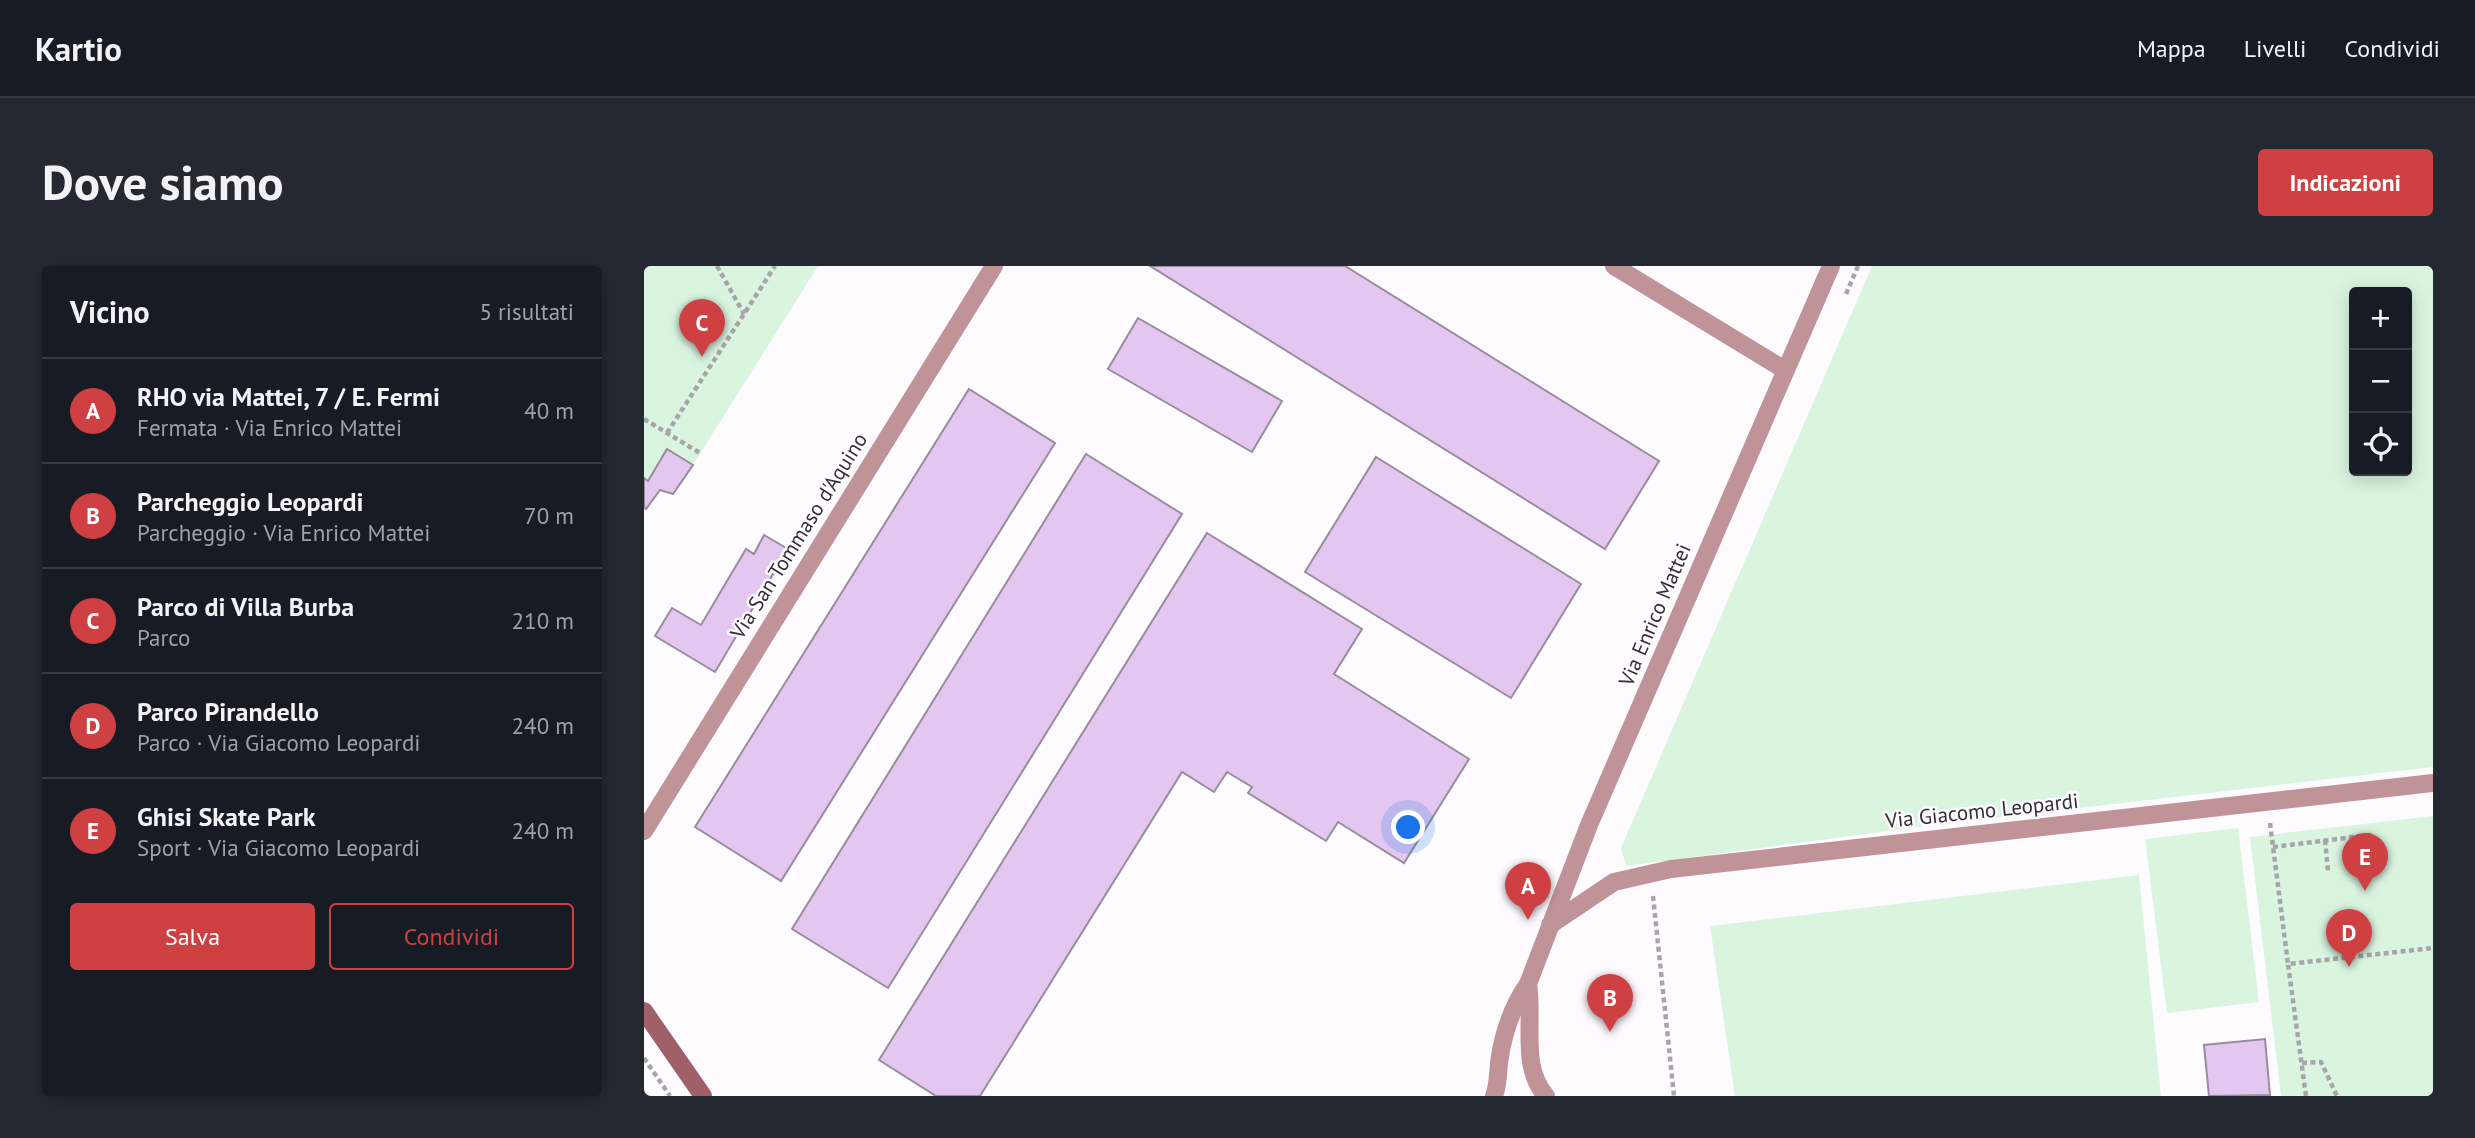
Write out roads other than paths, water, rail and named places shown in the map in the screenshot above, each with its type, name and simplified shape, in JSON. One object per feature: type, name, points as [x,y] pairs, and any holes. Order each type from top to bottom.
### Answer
[{"type":"main road","points":[[644,1011],[703,1096]]},
{"type":"street","name":"Via San Tommaso d'Aquino","points":[[644,831],[993,266]]},
{"type":"street","points":[[1614,266],[1785,370]]},
{"type":"street","name":"Via Enrico Mattei","points":[[1494,1096],[1508,1020],[1517,999],[1528,984],[1589,825],[1831,266]]},
{"type":"street","name":"Via Giacomo Leopardi","points":[[1550,925],[1614,882],[1671,869],[2433,783]]},
{"type":"street","name":"Via Enrico Mattei","points":[[1528,984],[1532,1075],[1546,1096]]},
{"type":"place","name":"Parco di Villa Burba","points":[[702,357]]},
{"type":"place","name":"Ghisi Skate Park","points":[[2365,891]]},
{"type":"place","name":"RHO via Mattei, 7 / E. Fermi","points":[[1528,920]]},
{"type":"place","name":"Parco Pirandello","points":[[2349,967]]},
{"type":"place","name":"Parcheggio Leopardi","points":[[1610,1032]]}]
